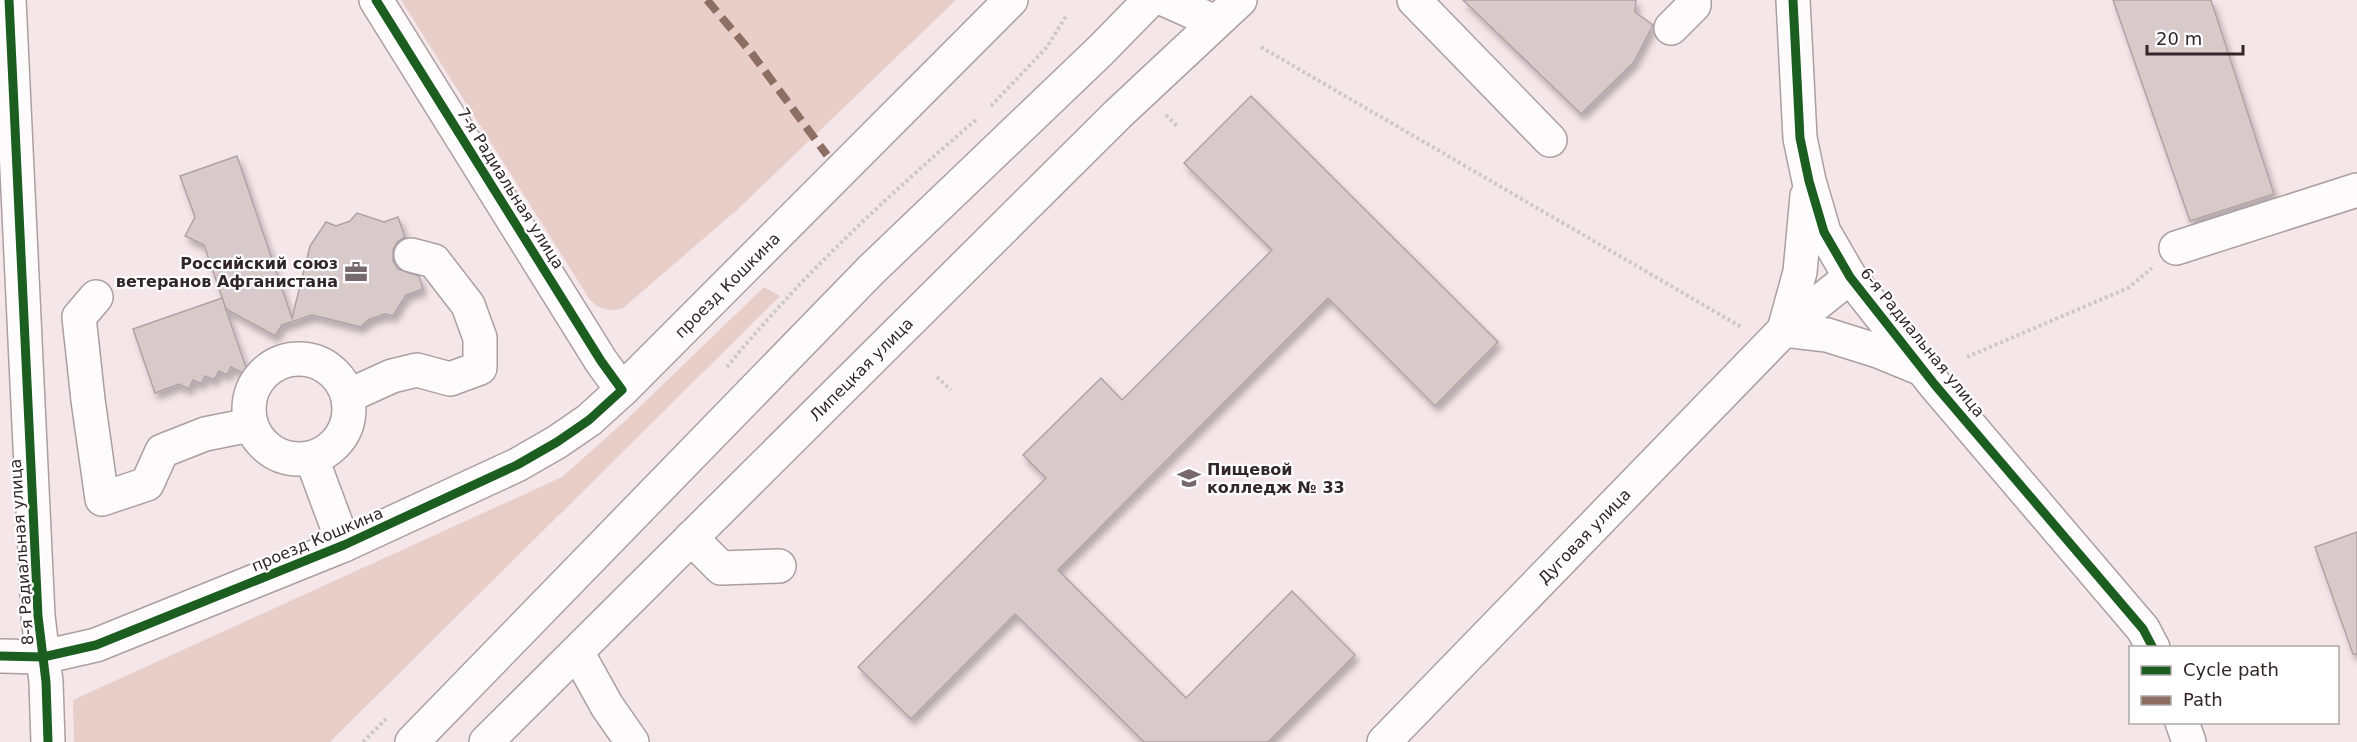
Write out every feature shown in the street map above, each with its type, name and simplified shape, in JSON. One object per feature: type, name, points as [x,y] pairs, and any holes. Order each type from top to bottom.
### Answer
[{"type":"street","name":"8-я Радиальная улица","points":[[9,0],[38,616],[48,742]]},
{"type":"street","name":"7-я Радиальная улица","points":[[376,0],[622,390]]},
{"type":"street","name":"проезд Кошкина","points":[[0,656],[43,657],[96,645],[344,545],[517,465],[557,442],[589,420],[622,390],[1011,0]]},
{"type":"street","points":[[412,742],[871,270],[1100,51],[1150,0]]},
{"type":"street","points":[[1166,0],[1215,22]]},
{"type":"street","name":"Липецкая улица","points":[[486,742],[1109,123],[1239,0]]},
{"type":"street","points":[[1414,0],[1550,140]]},
{"type":"street","points":[[1671,28],[1694,5],[1694,0]]},
{"type":"street","name":"6-я Радиальная улица","points":[[1793,0],[1800,138],[1809,181],[1824,232],[1850,277],[1924,370],[2143,629],[2151,646]]},
{"type":"street","name":"Дуговая улица","points":[[1784,330],[1800,272],[1809,181]]},
{"type":"street","points":[[2176,248],[2357,190]]},
{"type":"street","points":[[348,396],[392,376],[417,370],[450,379],[480,368],[480,338],[468,305],[434,261],[411,255]]},
{"type":"street","name":"Дуговая улица","points":[[1384,742],[1784,330],[1850,277]]},
{"type":"street","points":[[96,297],[79,317],[102,499],[147,484],[162,451],[205,434],[250,425]]},
{"type":"street","points":[[1784,330],[1827,335],[1878,351],[1924,370]]},
{"type":"street","points":[[296,358],[318,362],[337,376],[348,396],[349,416],[343,435],[330,450],[312,459],[292,460],[274,454],[260,442],[250,425],[248,402],[256,381],[273,365],[296,358]]},
{"type":"street","points":[[312,459],[344,545]]},
{"type":"street","points":[[692,537],[721,568],[779,566]]},
{"type":"street","points":[[577,651],[607,706],[632,742]]},
{"type":"street","points":[[2182,724],[2189,742]]},
{"type":"path","points":[[1261,47],[1746,329]]},
{"type":"path","points":[[1165,114],[1178,127]]},
{"type":"path","points":[[1967,357],[2128,288],[2176,248]]},
{"type":"path","points":[[937,377],[951,390]]},
{"type":"shaded area","points":[[401,0],[956,0],[738,209],[623,308],[609,310],[590,300]]},
{"type":"shaded area","points":[[764,287],[780,296],[330,742],[74,742],[73,700],[562,477],[624,422]]},
{"type":"building","points":[[1463,0],[1636,0],[1635,12],[1653,25],[1634,62],[1581,114]]},
{"type":"building","points":[[2113,0],[2211,0],[2274,194],[2190,221]]},
{"type":"building","points":[[1251,96],[1498,342],[1435,406],[1328,298],[1058,570],[1186,698],[1292,591],[1355,655],[1268,742],[1144,742],[1015,614],[911,719],[858,667],[1046,478],[1023,455],[1101,378],[1122,400],[1272,250],[1184,163]]},
{"type":"building","name":"Российский союз ветеранов Афганистана","points":[[237,156],[292,318],[310,246],[326,222],[336,226],[350,221],[357,213],[384,222],[398,217],[405,237],[397,242],[393,250],[393,261],[398,269],[419,276],[423,289],[406,295],[393,316],[385,314],[368,320],[361,327],[312,315],[282,325],[275,336],[226,309],[204,245],[185,236],[195,217],[180,176]]},
{"type":"building","points":[[222,298],[249,376],[231,367],[227,375],[219,371],[214,380],[205,376],[201,384],[193,380],[189,389],[179,384],[155,393],[133,329]]},
{"type":"building","points":[[2357,532],[2357,654],[2353,654],[2315,547]]},
{"type":"marked path","points":[[707,0],[750,51],[827,155]]},
{"type":"cycle path","points":[[9,0],[38,616],[46,682],[48,742]]},
{"type":"cycle path","points":[[0,656],[43,657],[96,645],[344,545],[517,465],[589,420],[622,390],[601,361],[376,0]]},
{"type":"cycle path","points":[[1793,0],[1800,138],[1809,181],[1824,232],[1850,277],[1935,385],[2143,629],[2152,646]]},
{"type":"place","name":"Российский союз ветеранов Афганистана","points":[[356,272]]},
{"type":"place","name":"Пищевой колледж № 33","points":[[1189,478]]}]
